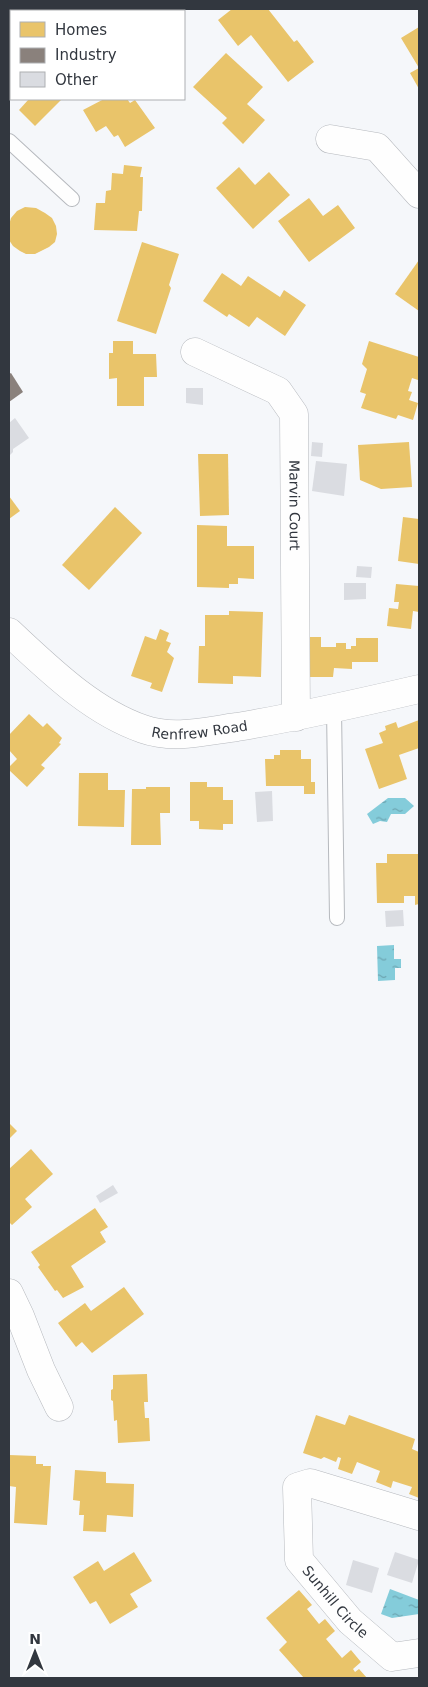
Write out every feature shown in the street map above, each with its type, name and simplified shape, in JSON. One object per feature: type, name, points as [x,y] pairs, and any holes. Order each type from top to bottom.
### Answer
[{"type":"street","points":[[330,140],[377,147],[419,194]]},
{"type":"street","name":"Marvin Court","points":[[195,352],[278,391],[294,414],[296,717]]},
{"type":"street","name":"Renfrew Road","points":[[9,632],[57,676],[114,717],[145,730],[179,736],[296,717],[419,690]]},
{"type":"street","points":[[9,1293],[41,1370],[59,1407]]},
{"type":"street","name":"Sunhill Circle","points":[[419,1516],[310,1483],[297,1487],[299,1560],[350,1621],[392,1657],[419,1653]]},
{"type":"lane","points":[[9,142],[72,199]]},
{"type":"lane","points":[[334,709],[337,918]]},
{"type":"water","points":[[388,798],[405,798],[414,806],[405,814],[391,814],[387,822],[380,821],[373,824],[367,814]]},
{"type":"water","points":[[394,945],[394,959],[401,959],[401,968],[395,968],[395,980],[378,981],[377,946]]},
{"type":"water","points":[[390,1589],[419,1600],[419,1614],[392,1618],[381,1614]]},
{"type":"building: Homes","points":[[46,9],[99,9],[98,10]]},
{"type":"building: Homes","points":[[232,9],[268,9],[294,42],[297,40],[314,62],[288,82],[251,35],[238,46],[218,20]]},
{"type":"building: Homes","points":[[419,27],[419,68],[401,38]]},
{"type":"building: Homes","points":[[226,53],[263,87],[247,104],[265,120],[243,144],[222,123],[227,118],[193,87]]},
{"type":"building: Homes","points":[[419,68],[419,89],[410,73]]},
{"type":"building: Homes","points":[[28,100],[61,100],[35,126],[19,110]]},
{"type":"building: Homes","points":[[102,100],[128,100],[130,103],[135,100],[155,128],[125,147],[118,135],[114,137],[106,126],[96,132],[83,110]]},
{"type":"building: Homes","points":[[124,165],[142,167],[140,177],[143,177],[142,211],[139,211],[137,231],[94,230],[96,203],[105,203],[106,191],[111,190],[112,173],[123,174]]},
{"type":"building: Homes","points":[[239,167],[255,185],[269,172],[290,195],[253,229],[216,188]]},
{"type":"building: Homes","points":[[309,198],[323,216],[338,205],[355,228],[309,262],[278,221]]},
{"type":"building: Homes","points":[[25,207],[36,208],[45,213],[52,218],[56,226],[55,242],[35,254],[26,254],[20,251],[9,240],[11,218],[17,211]]},
{"type":"building: Homes","points":[[142,242],[179,254],[169,285],[171,288],[156,334],[117,321]]},
{"type":"building: Homes","points":[[419,260],[419,311],[395,294]]},
{"type":"building: Homes","points":[[222,273],[241,286],[248,276],[280,297],[284,290],[306,305],[285,336],[257,317],[249,327],[229,314],[227,317],[203,301]]},
{"type":"building: Homes","points":[[113,341],[133,341],[133,354],[156,354],[157,377],[144,377],[144,406],[117,406],[117,378],[109,379],[109,353],[113,353]]},
{"type":"building: Homes","points":[[369,341],[419,357],[419,378],[418,380],[412,378],[408,391],[412,392],[409,400],[418,403],[413,420],[398,415],[396,419],[361,408],[366,394],[360,392],[367,369],[362,364]]},
{"type":"building: Homes","points":[[409,442],[412,487],[381,489],[360,480],[358,445]]},
{"type":"building: Homes","points":[[198,454],[228,454],[229,515],[200,516]]},
{"type":"building: Homes","points":[[9,496],[20,511],[9,519]]},
{"type":"building: Homes","points":[[115,507],[142,533],[89,590],[62,565]]},
{"type":"building: Homes","points":[[403,517],[419,519],[419,564],[398,561]]},
{"type":"building: Homes","points":[[197,525],[227,526],[227,546],[254,546],[254,579],[238,578],[238,584],[229,584],[229,588],[197,587]]},
{"type":"building: Homes","points":[[396,584],[419,586],[419,612],[413,611],[411,629],[387,626],[389,608],[398,609],[399,602],[394,602]]},
{"type":"building: Homes","points":[[229,611],[263,612],[261,677],[233,676],[233,684],[198,683],[199,646],[205,646],[205,615],[229,615]]},
{"type":"building: Homes","points":[[160,629],[169,633],[166,641],[171,643],[167,652],[174,658],[162,692],[150,688],[152,683],[131,676],[145,636],[156,640]]},
{"type":"building: Homes","points":[[308,637],[321,637],[321,647],[336,647],[336,643],[346,643],[346,649],[356,646],[356,638],[378,638],[378,662],[352,662],[352,669],[334,668],[333,677],[308,677]]},
{"type":"building: Homes","points":[[29,714],[43,727],[47,723],[62,738],[59,743],[61,744],[41,765],[45,768],[27,787],[9,770],[9,767],[17,759],[9,750],[9,735]]},
{"type":"building: Homes","points":[[419,720],[419,748],[399,755],[407,779],[379,789],[365,749],[383,743],[379,733],[386,730],[385,726],[396,722],[398,728]]},
{"type":"building: Homes","points":[[280,750],[301,750],[301,759],[311,759],[311,782],[315,782],[315,794],[304,794],[304,786],[266,786],[265,759],[274,759],[274,755],[280,755]]},
{"type":"building: Homes","points":[[79,773],[108,773],[108,790],[125,790],[124,827],[78,826]]},
{"type":"building: Homes","points":[[190,782],[207,782],[207,787],[223,787],[223,800],[233,800],[233,824],[223,824],[223,830],[199,829],[199,821],[190,821]]},
{"type":"building: Homes","points":[[146,787],[170,787],[170,813],[160,813],[161,845],[131,845],[132,789],[146,789]]},
{"type":"building: Homes","points":[[387,854],[419,854],[419,904],[415,905],[415,896],[404,896],[404,903],[377,903],[376,863],[387,863]]},
{"type":"building: Homes","points":[[9,1123],[17,1131],[9,1139]]},
{"type":"building: Homes","points":[[31,1149],[53,1174],[25,1199],[32,1207],[12,1225],[9,1222],[9,1169]]},
{"type":"building: Homes","points":[[95,1208],[108,1227],[100,1232],[106,1242],[71,1266],[84,1287],[63,1298],[57,1290],[55,1291],[38,1267],[40,1265],[31,1252]]},
{"type":"building: Homes","points":[[124,1287],[144,1314],[92,1353],[82,1342],[76,1347],[58,1323],[85,1303],[91,1311]]},
{"type":"building: Homes","points":[[147,1374],[148,1402],[144,1402],[145,1418],[149,1418],[150,1441],[118,1443],[117,1420],[114,1421],[113,1401],[111,1400],[113,1375]]},
{"type":"building: Homes","points":[[316,1415],[345,1425],[349,1415],[415,1439],[412,1449],[419,1452],[419,1498],[409,1494],[412,1487],[393,1481],[391,1488],[376,1482],[380,1471],[357,1462],[352,1474],[338,1469],[341,1458],[338,1457],[336,1462],[324,1457],[321,1459],[303,1453]]},
{"type":"building: Homes","points":[[9,1455],[36,1456],[36,1464],[51,1466],[47,1525],[14,1523],[16,1487],[9,1486]]},
{"type":"building: Homes","points":[[75,1470],[106,1472],[106,1483],[134,1484],[133,1517],[107,1515],[106,1532],[83,1531],[84,1515],[79,1515],[80,1501],[73,1500]]},
{"type":"building: Homes","points":[[134,1552],[152,1581],[130,1594],[138,1607],[110,1624],[96,1601],[90,1604],[73,1577],[98,1561],[104,1571]]},
{"type":"building: Homes","points":[[299,1590],[312,1605],[307,1609],[319,1624],[325,1619],[335,1631],[326,1639],[342,1658],[351,1650],[361,1662],[353,1669],[355,1672],[359,1669],[367,1678],[304,1678],[279,1650],[287,1642],[266,1618]]},
{"type":"building: Industry","points":[[11,373],[23,392],[9,402],[9,374]]},
{"type":"building: Other","points":[[186,388],[203,388],[203,405],[186,403]]},
{"type":"building: Other","points":[[15,418],[29,438],[13,449],[9,456],[9,423]]},
{"type":"building: Other","points":[[312,442],[323,443],[322,457],[311,456]]},
{"type":"building: Other","points":[[316,461],[347,464],[344,496],[312,491]]},
{"type":"building: Other","points":[[357,566],[372,567],[371,578],[356,577]]},
{"type":"building: Other","points":[[344,583],[366,583],[366,599],[344,600]]},
{"type":"building: Other","points":[[272,791],[273,821],[257,822],[255,792]]},
{"type":"building: Other","points":[[403,910],[404,926],[386,927],[385,911]]},
{"type":"building: Other","points":[[113,1185],[118,1193],[100,1203],[96,1196]]},
{"type":"building: Other","points":[[395,1552],[419,1560],[412,1583],[387,1575]]},
{"type":"building: Other","points":[[353,1560],[379,1568],[372,1593],[346,1585]]}]
